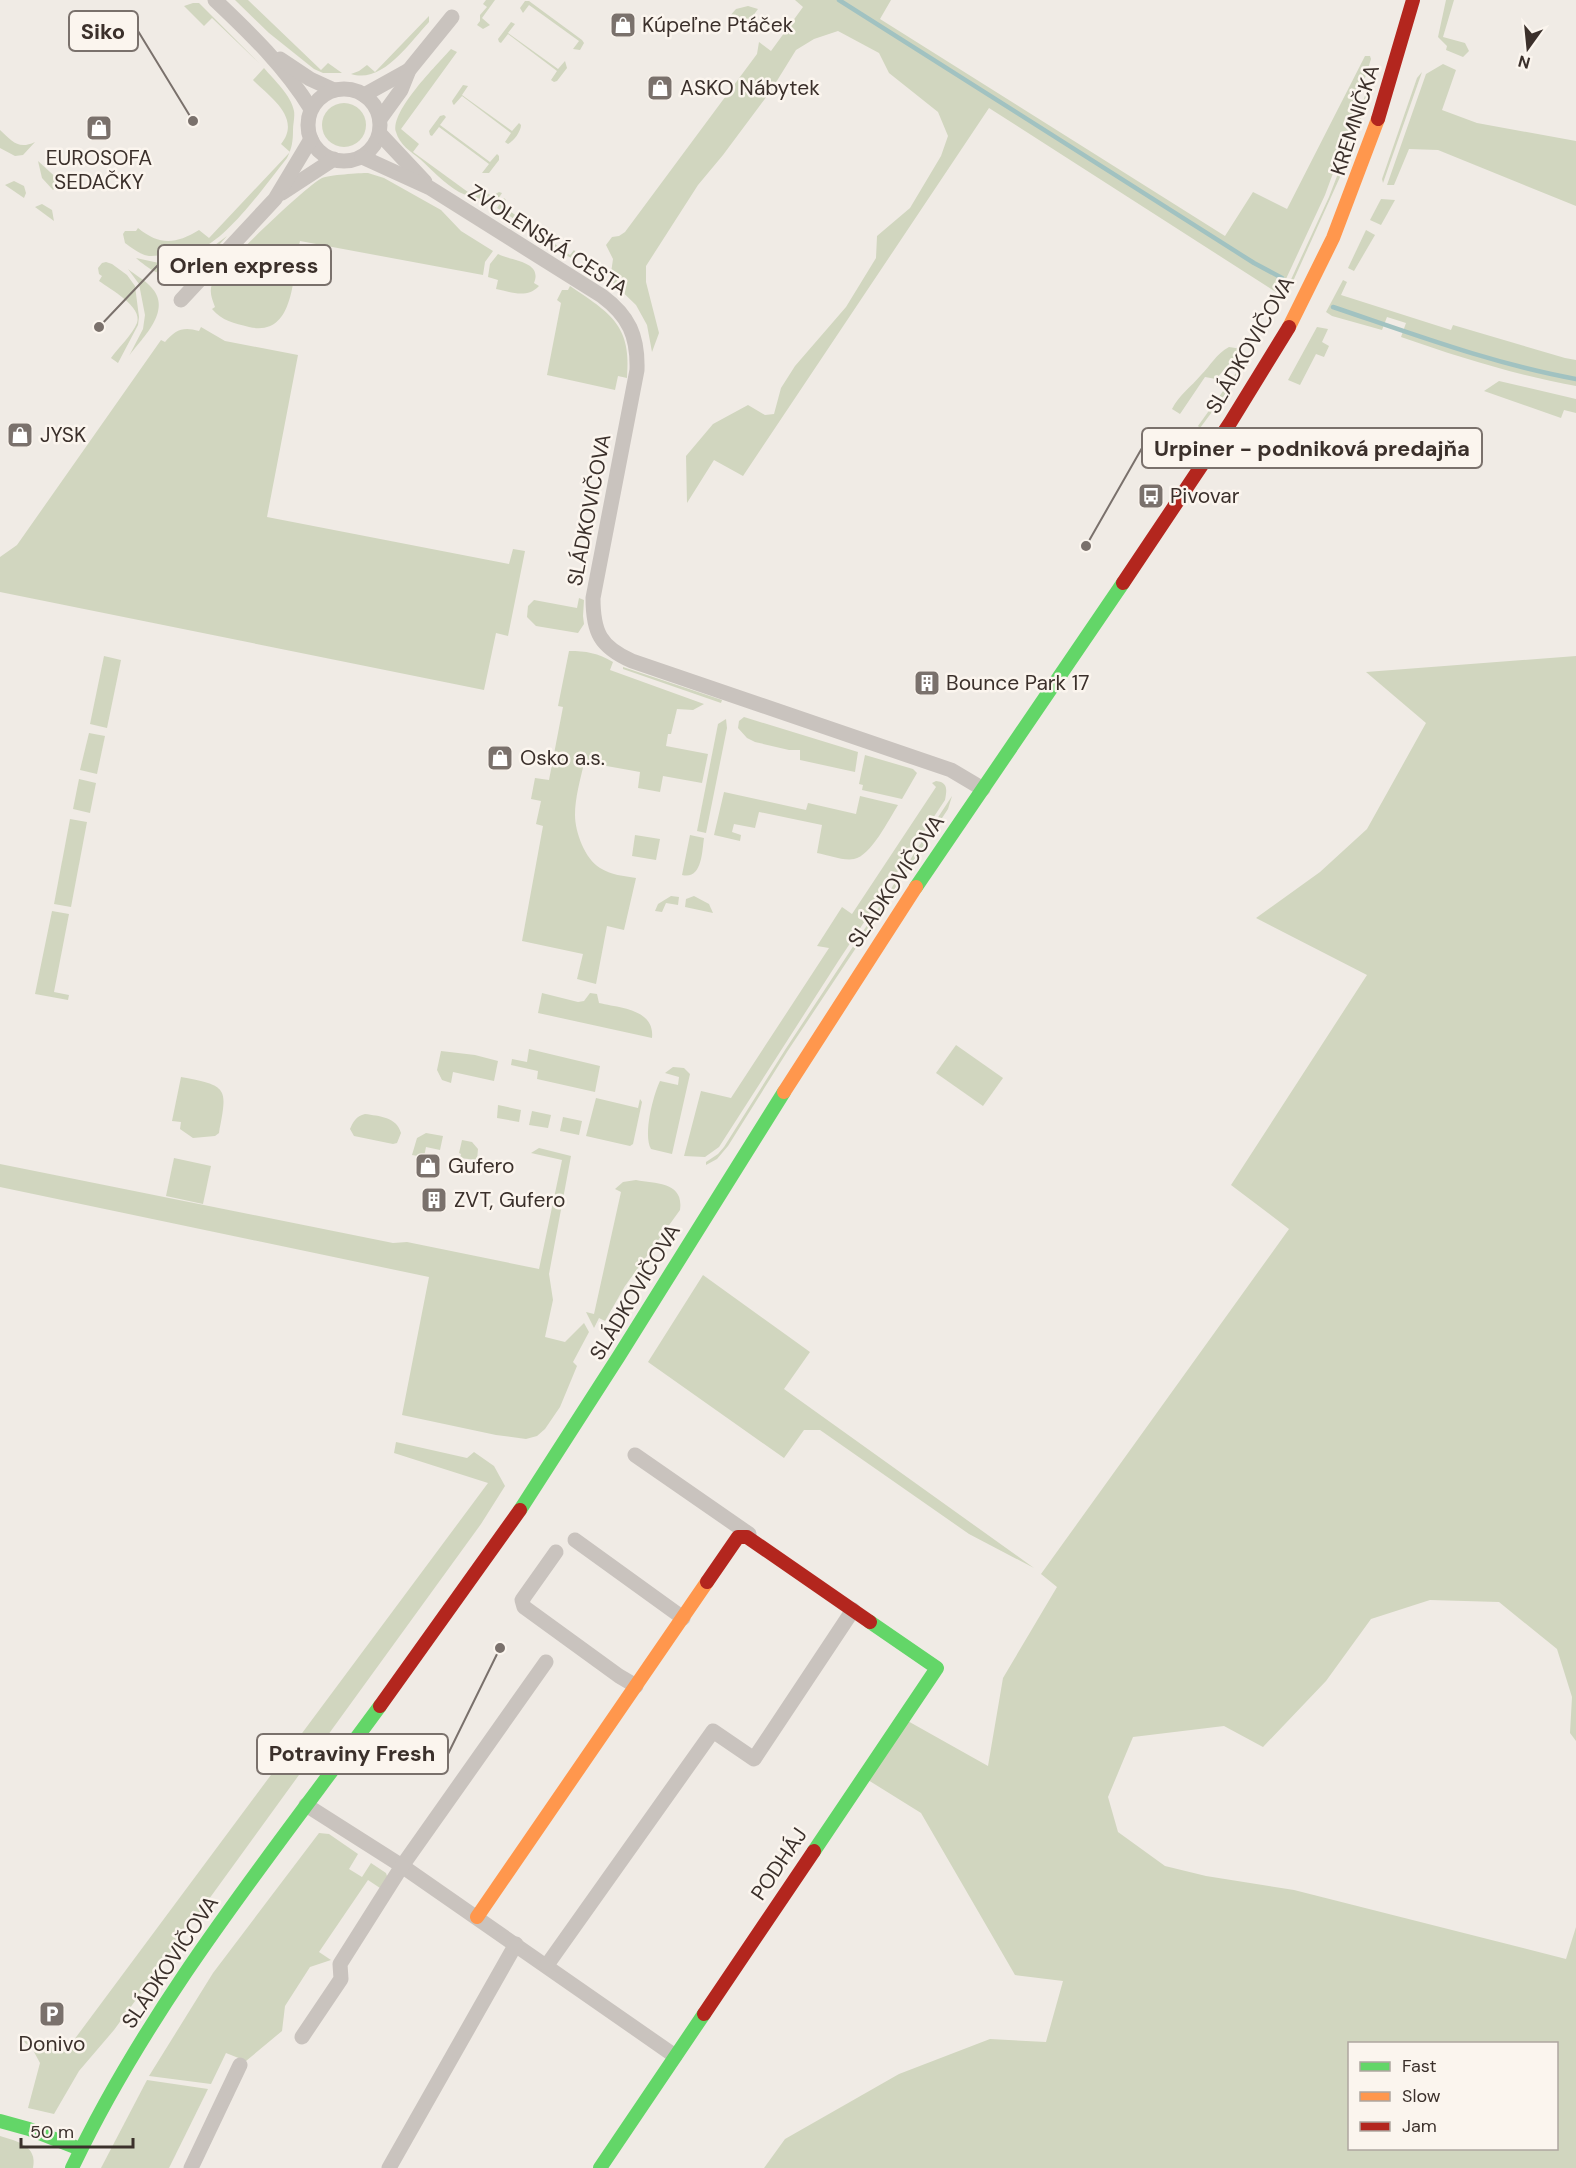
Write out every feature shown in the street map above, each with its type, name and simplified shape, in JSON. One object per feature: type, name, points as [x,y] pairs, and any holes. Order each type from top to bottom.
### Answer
[{"type":"main road","name":"KREMNIČKA","points":[[1327,249],[1365,159],[1413,0]]},
{"type":"main road","name":"SLÁDKOVIČOVA","points":[[72,2168],[114,2086],[177,1982],[444,1619],[543,1478],[595,1398],[817,1037],[1262,373],[1298,310],[1327,249]]},
{"type":"main road","name":"PODHÁJ","points":[[477,1917],[738,1537],[747,1537],[937,1668],[600,2168]]},
{"type":"main road","points":[[0,2121],[29,2129],[80,2149]]},
{"type":"street","points":[[216,0],[267,50],[298,88],[311,109]]},
{"type":"street","points":[[362,157],[373,147],[380,127],[410,70],[452,17]]},
{"type":"street","points":[[267,50],[310,79],[334,90]]},
{"type":"street","points":[[275,199],[334,159],[320,152],[311,139],[308,124],[311,109],[321,97],[334,90],[350,89],[364,94],[410,70]]},
{"type":"street","name":"ZVOLENSKÁ CESTA","points":[[364,94],[375,105],[380,127],[430,188]]},
{"type":"street","points":[[181,300],[275,199],[311,139]]},
{"type":"street","name":"ZVOLENSKÁ CESTA","points":[[334,159],[347,161],[362,157],[430,188],[615,305],[623,314],[633,335]]},
{"type":"street","name":"SLÁDKOVIČOVA","points":[[633,335],[637,370],[592,598],[593,616],[598,635],[607,647],[632,661],[951,770],[983,789]]},
{"type":"street","points":[[635,1455],[749,1534]]},
{"type":"street","points":[[575,1540],[683,1618]]},
{"type":"street","points":[[556,1552],[522,1600],[524,1607],[636,1686]]},
{"type":"street","points":[[547,1965],[713,1731],[754,1759],[853,1610]]},
{"type":"street","points":[[302,2037],[340,1979],[340,1964],[402,1866],[546,1662]]},
{"type":"street","points":[[306,1805],[477,1917],[675,2056]]},
{"type":"street","points":[[389,2168],[516,1944]]},
{"type":"street","points":[[191,2168],[240,2065]]},
{"type":"green space","points":[[235,0],[248,0],[321,70],[328,63],[342,73],[323,73],[314,69],[269,33]]},
{"type":"green space","points":[[486,0],[495,0],[482,18],[490,25],[483,29],[477,25],[480,15],[487,7],[483,4]]},
{"type":"green space","points":[[795,0],[891,0],[880,19],[1225,236],[1253,192],[1287,209],[1365,56],[1370,56],[1371,59],[1325,195],[1279,294],[989,108],[743,476],[714,460],[687,503],[686,456],[713,424],[748,405],[765,415],[774,414],[781,388],[795,366],[846,307],[876,258],[877,236],[910,208],[941,156],[948,136],[938,112],[889,73],[879,53],[838,31],[814,39],[796,50],[770,92],[698,185],[646,266],[646,282],[659,333],[652,352],[647,325],[636,305],[610,280],[613,259],[606,245],[612,237],[625,232],[757,54],[759,42],[771,51],[803,7]]},
{"type":"green space","points":[[1446,0],[1454,0],[1443,37],[1465,43],[1469,51],[1463,57],[1446,50],[1447,46],[1438,37]]},
{"type":"green space","points":[[525,1],[529,1],[582,40],[584,43],[580,50],[573,49],[579,41],[529,5],[523,13],[520,8]]},
{"type":"green space","points":[[199,3],[260,64],[212,18],[204,26],[184,6]]},
{"type":"green space","points":[[748,6],[758,9],[744,28],[729,17],[736,9]]},
{"type":"green space","points":[[429,16],[429,22],[394,60],[374,73],[351,74],[367,65],[375,72]]},
{"type":"green space","points":[[511,22],[515,24],[508,33],[558,69],[565,61],[567,68],[557,81],[551,80],[557,71],[508,34],[501,43],[499,42],[498,39]]},
{"type":"green space","points":[[451,49],[457,52],[401,129],[419,144],[413,152],[472,195],[478,188],[492,196],[499,192],[502,193],[494,205],[459,192],[449,185],[406,147],[396,132],[396,123],[407,101]]},
{"type":"green space","points":[[1443,64],[1456,70],[1442,110],[1477,123],[1576,141],[1576,206],[1438,150],[1409,149],[1394,185],[1387,185],[1426,74]]},
{"type":"green space","points":[[264,68],[282,88],[294,111],[290,152],[281,144],[287,134],[286,117],[275,101],[253,80]]},
{"type":"green space","points":[[1373,70],[1375,70],[1355,138],[1285,299],[1283,297],[1329,197],[1352,137]]},
{"type":"green space","points":[[1422,72],[1383,183],[1382,179],[1417,78]]},
{"type":"green space","points":[[463,85],[468,86],[462,95],[512,131],[519,123],[521,125],[510,143],[505,142],[511,133],[462,96],[453,104],[452,101]]},
{"type":"green space","points":[[344,103],[353,104],[360,109],[365,116],[365,134],[360,141],[353,146],[344,147],[335,146],[328,141],[323,134],[322,125],[323,116],[328,109],[335,104]]},
{"type":"green space","points":[[440,116],[446,117],[440,125],[490,162],[497,154],[499,156],[499,160],[489,173],[482,173],[489,164],[439,127],[432,136],[430,135],[429,131]]},
{"type":"green space","points":[[0,130],[20,145],[35,142],[23,155],[15,156],[0,148]]},
{"type":"green space","points":[[289,153],[234,223],[210,244],[192,252],[149,256],[139,253],[125,243],[123,234],[125,231],[136,231],[138,228],[154,238],[168,241],[183,238],[199,230],[209,238]]},
{"type":"green space","points":[[38,161],[61,182],[53,190],[42,178]]},
{"type":"green space","points":[[368,173],[384,178],[441,210],[461,231],[493,251],[485,262],[483,275],[300,241],[290,299],[284,313],[276,322],[265,328],[249,327],[224,319],[212,309],[215,307],[211,287],[218,276],[245,246],[300,195],[322,178]]},
{"type":"green space","points":[[14,181],[24,186],[26,193],[24,198],[5,185]]},
{"type":"green space","points":[[504,198],[506,200],[503,206],[507,209],[570,255],[574,250],[577,254],[575,260],[536,239],[519,222],[497,208]]},
{"type":"green space","points":[[1381,199],[1395,200],[1381,225],[1370,220]]},
{"type":"green space","points":[[42,204],[52,210],[54,221],[35,207]]},
{"type":"green space","points":[[1366,230],[1375,235],[1354,271],[1348,268]]},
{"type":"green space","points":[[227,236],[205,260],[178,276],[167,276],[156,272],[136,258],[159,263],[173,259],[190,259],[203,254]]},
{"type":"green space","points":[[498,254],[530,266],[536,276],[534,283],[539,286],[524,293],[496,289],[498,280],[488,277],[490,264]]},
{"type":"green space","points":[[106,262],[127,275],[135,286],[139,317],[138,325],[118,363],[111,358],[132,332],[138,317],[131,305],[99,281],[102,276],[98,268]]},
{"type":"green space","points":[[128,269],[151,287],[157,296],[159,305],[154,323],[129,356],[143,329],[145,315],[139,284]]},
{"type":"green space","points":[[1343,280],[1347,282],[1341,295],[1451,330],[1453,325],[1576,360],[1576,386],[1487,365],[1401,337],[1406,323],[1387,317],[1382,330],[1332,316],[1326,312]]},
{"type":"green space","points":[[570,286],[607,313],[622,333],[628,360],[627,378],[618,376],[615,390],[547,375],[561,303],[557,300],[562,290],[568,290]]},
{"type":"green space","points":[[201,327],[225,341],[298,355],[267,517],[509,564],[513,549],[525,551],[508,636],[496,633],[484,690],[0,592],[0,557],[17,545],[161,340],[165,342],[180,330],[199,331]]},
{"type":"green space","points":[[1317,327],[1328,329],[1322,342],[1329,346],[1324,357],[1316,354],[1300,385],[1288,380]]},
{"type":"green space","points":[[1229,347],[1242,349],[1216,379],[1205,377],[1180,414],[1172,409],[1217,356]]},
{"type":"green space","points":[[1249,355],[1252,358],[1250,361],[1200,428],[1198,426]]},
{"type":"green space","points":[[1499,381],[1576,399],[1576,413],[1564,410],[1561,418],[1484,391]]},
{"type":"green space","points":[[579,598],[584,600],[584,624],[578,633],[536,626],[527,617],[528,606],[534,600],[577,608]]},
{"type":"green space","points":[[569,651],[602,656],[613,662],[610,670],[704,704],[693,710],[677,709],[666,746],[708,754],[702,783],[663,776],[660,792],[638,788],[640,772],[601,765],[601,762],[585,759],[575,815],[585,852],[600,868],[613,874],[636,878],[624,930],[607,926],[596,984],[577,979],[583,954],[522,941],[543,826],[536,824],[541,801],[531,799],[535,778],[549,780],[563,707],[558,706]]},
{"type":"green space","points":[[104,656],[121,660],[107,728],[90,724]]},
{"type":"green space","points":[[1576,656],[1576,1741],[1570,1733],[1572,1697],[1557,1649],[1499,1602],[1430,1600],[1371,1619],[1326,1681],[1263,1747],[1224,1726],[1133,1737],[1108,1797],[1118,1832],[1165,1866],[1206,1876],[1294,1890],[1566,1959],[1576,1927],[1576,2168],[764,2168],[785,2139],[899,2074],[990,2039],[1046,2042],[1063,1981],[1015,1975],[921,1813],[868,1780],[906,1720],[988,1766],[1003,1678],[1057,1587],[1041,1574],[1289,1229],[1231,1185],[1367,975],[1256,918],[1320,872],[1367,829],[1426,723],[1366,672]]},
{"type":"green space","points":[[623,667],[722,700],[721,703],[623,669]]},
{"type":"green space","points":[[744,717],[858,752],[855,772],[800,760],[800,750],[789,750],[755,742],[747,738],[738,728],[739,721]]},
{"type":"green space","points":[[726,719],[727,728],[706,833],[697,831],[718,724]]},
{"type":"green space","points":[[89,733],[105,736],[97,774],[80,770]]},
{"type":"green space","points":[[865,755],[913,769],[917,773],[902,799],[862,790],[863,785],[859,784]]},
{"type":"green space","points":[[79,779],[96,783],[90,813],[73,809]]},
{"type":"green space","points":[[936,781],[943,783],[946,787],[945,800],[719,1147],[705,1157],[684,1156],[701,1091],[731,1098],[829,948],[817,946],[842,907],[852,914],[936,787],[932,783]]},
{"type":"green space","points":[[724,792],[806,810],[808,803],[856,814],[860,796],[898,805],[867,851],[854,859],[845,859],[817,853],[822,825],[759,812],[755,828],[734,824],[732,832],[741,835],[740,841],[714,835]]},
{"type":"green space","points":[[952,796],[948,809],[787,1052],[728,1146],[717,1159],[706,1165],[706,1162],[724,1147]]},
{"type":"green space","points":[[70,819],[87,822],[71,907],[54,904]]},
{"type":"green space","points":[[635,835],[660,839],[656,860],[632,856]]},
{"type":"green space","points":[[690,835],[704,838],[700,864],[694,873],[682,875]]},
{"type":"green space","points":[[671,896],[679,897],[678,905],[666,903],[662,912],[655,911],[658,904]]},
{"type":"green space","points":[[694,896],[709,904],[713,913],[685,907],[686,899]]},
{"type":"green space","points":[[52,911],[69,914],[54,992],[69,995],[68,1000],[35,994]]},
{"type":"green space","points":[[542,993],[578,1002],[584,1001],[590,993],[597,994],[599,1003],[634,1011],[642,1016],[648,1021],[652,1038],[538,1013]]},
{"type":"green space","points":[[956,1045],[1003,1078],[983,1106],[936,1073]]},
{"type":"green space","points":[[529,1049],[600,1066],[595,1092],[537,1079],[538,1071],[511,1065],[512,1059],[527,1062]]},
{"type":"green space","points":[[441,1051],[475,1055],[498,1061],[494,1081],[453,1072],[451,1083],[442,1080],[437,1070]]},
{"type":"green space","points":[[673,1067],[684,1068],[690,1074],[672,1154],[651,1149],[648,1125],[660,1081],[678,1085],[679,1077],[665,1073]]},
{"type":"green space","points":[[181,1077],[208,1083],[221,1091],[223,1106],[219,1133],[215,1136],[193,1138],[180,1129],[181,1122],[172,1121]]},
{"type":"green space","points":[[596,1098],[638,1108],[640,1099],[642,1102],[633,1144],[630,1146],[586,1136]]},
{"type":"green space","points":[[498,1105],[521,1110],[519,1122],[497,1118]]},
{"type":"green space","points":[[532,1111],[551,1115],[548,1128],[529,1125]]},
{"type":"green space","points":[[365,1114],[392,1120],[401,1133],[397,1143],[354,1136],[350,1129],[352,1124]]},
{"type":"green space","points":[[563,1117],[582,1121],[579,1135],[560,1131]]},
{"type":"green space","points":[[426,1133],[443,1136],[440,1150],[426,1147],[424,1157],[412,1155],[417,1138]]},
{"type":"green space","points":[[462,1140],[472,1142],[478,1149],[477,1160],[460,1158]]},
{"type":"green space","points":[[539,1148],[571,1156],[549,1274],[553,1300],[545,1337],[565,1342],[584,1323],[589,1332],[573,1362],[577,1366],[560,1407],[545,1429],[537,1436],[526,1439],[402,1415],[429,1277],[0,1187],[0,1164],[393,1243],[407,1242],[539,1269],[562,1160],[531,1153]]},
{"type":"green space","points":[[174,1158],[211,1166],[203,1204],[166,1196]]},
{"type":"green space","points":[[636,1180],[673,1189],[678,1194],[680,1210],[625,1286],[605,1321],[599,1318],[594,1328],[586,1312],[594,1314],[621,1192],[615,1189],[623,1182]]},
{"type":"green space","points":[[703,1275],[810,1352],[784,1389],[1034,1568],[969,1534],[820,1430],[804,1430],[784,1458],[648,1362]]},
{"type":"green space","points":[[396,1442],[467,1458],[474,1452],[494,1466],[505,1486],[481,1524],[114,2030],[79,2071],[54,2114],[28,2108],[40,2063],[33,2050],[22,2040],[65,2052],[488,1483],[394,1453]]},
{"type":"green space","points":[[319,1833],[329,1834],[358,1854],[349,1869],[362,1877],[371,1863],[386,1873],[388,1879],[380,1888],[368,1880],[319,1952],[331,1960],[310,1967],[285,2006],[282,2031],[246,2061],[226,2053],[211,2084],[149,2076],[213,1973]]},
{"type":"green space","points":[[147,2080],[208,2089],[169,2168],[101,2168]]},
{"type":"green space","points":[[0,2136],[25,2146],[32,2154],[33,2168],[0,2168]]},
{"type":"waterway","points":[[839,0],[1254,263],[1282,278]]},
{"type":"waterway","points":[[1333,307],[1484,357],[1576,379]]},
{"type":"traffic: fast","points":[[916,887],[1123,583]]},
{"type":"traffic: fast","points":[[520,1510],[784,1092]]},
{"type":"traffic: fast","points":[[814,1851],[937,1668],[870,1622]]},
{"type":"traffic: fast","points":[[72,2168],[104,2106],[176,1987],[256,1873],[380,1706]]},
{"type":"traffic: fast","points":[[600,2168],[704,2014]]},
{"type":"traffic: fast","points":[[0,2121],[29,2129],[80,2149]]},
{"type":"traffic: slow","points":[[1289,327],[1333,238],[1378,119]]},
{"type":"traffic: slow","points":[[784,1092],[916,887]]},
{"type":"traffic: slow","points":[[477,1917],[707,1582]]},
{"type":"traffic: jam","points":[[1378,119],[1413,0]]},
{"type":"traffic: jam","points":[[1123,583],[1230,423],[1289,327]]},
{"type":"traffic: jam","points":[[380,1706],[520,1510]]},
{"type":"traffic: jam","points":[[707,1582],[738,1537],[747,1537],[870,1622]]},
{"type":"traffic: jam","points":[[704,2014],[814,1851]]},
{"type":"place","name":"Kúpeľne Ptáček","points":[[623,25]]},
{"type":"place","name":"ASKO Nábytek","points":[[660,88]]},
{"type":"place","name":"Siko","points":[[193,121]]},
{"type":"place","name":"EUROSOFA SEDAČKY","points":[[99,128]]},
{"type":"place","name":"Orlen express","points":[[99,327]]},
{"type":"place","name":"JYSK","points":[[20,435]]},
{"type":"place","name":"Pivovar","points":[[1151,496]]},
{"type":"place","name":"Urpiner - podniková predajňa","points":[[1086,546]]},
{"type":"place","name":"Bounce Park 17","points":[[927,683]]},
{"type":"place","name":"Osko a.s.","points":[[500,758]]},
{"type":"place","name":"Gufero","points":[[428,1166]]},
{"type":"place","name":"ZVT, Gufero","points":[[434,1200]]},
{"type":"place","name":"Potraviny Fresh","points":[[500,1648]]},
{"type":"place","name":"Donivo","points":[[52,2014]]}]
